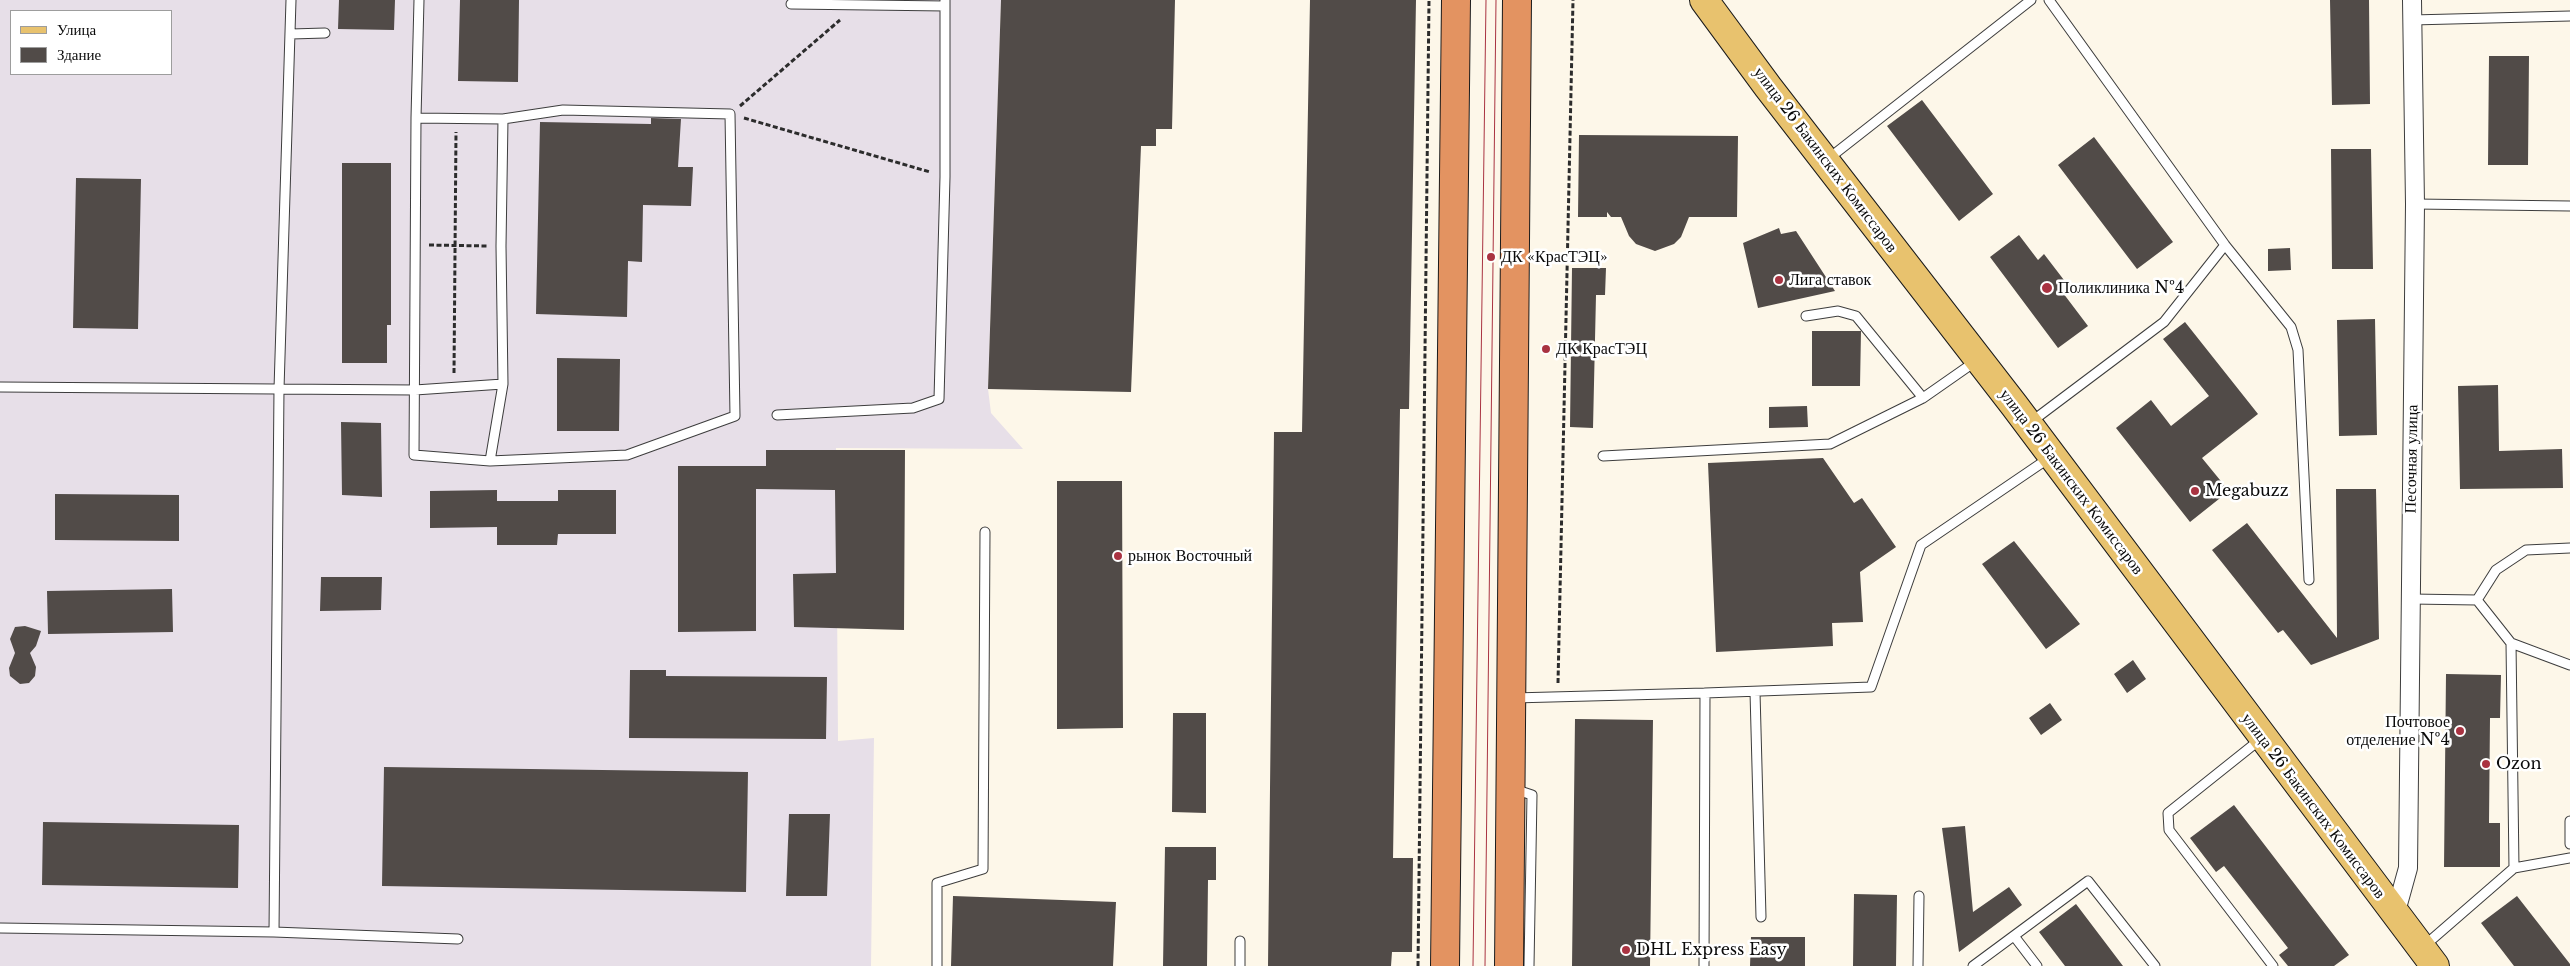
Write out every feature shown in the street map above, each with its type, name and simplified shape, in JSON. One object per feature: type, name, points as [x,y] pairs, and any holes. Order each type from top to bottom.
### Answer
[{"type":"highway","points":[[1445,966],[1456,0]]},
{"type":"highway","points":[[1508,966],[1512,698],[1517,0]]},
{"type":"main road","name":"улица 26 Бакинских Комиссаров","points":[[1704,0],[2028,425],[2428,958]]},
{"type":"street","name":"Песочная улица","points":[[2395,915],[2408,868],[2415,204],[2412,0]]},
{"type":"lane","points":[[274,932],[279,389],[291,0]]},
{"type":"lane","points":[[416,118],[503,119],[563,110],[730,114],[736,416],[627,455],[490,461],[414,456],[416,118],[419,0]]},
{"type":"lane","points":[[1825,161],[2031,0]]},
{"type":"lane","points":[[2049,0],[2225,245],[2291,327],[2298,350],[2310,580]]},
{"type":"lane","points":[[777,415],[913,408],[939,399],[945,177],[945,3],[791,4]]},
{"type":"lane","points":[[2412,20],[2570,16]]},
{"type":"lane","points":[[290,34],[325,33]]},
{"type":"lane","points":[[490,461],[503,384],[501,246],[503,119]]},
{"type":"lane","points":[[2415,204],[2570,206]]},
{"type":"lane","points":[[2028,425],[2164,322],[2225,245]]},
{"type":"lane","points":[[1806,316],[1838,311],[1856,316],[1923,398]]},
{"type":"lane","points":[[1602,456],[1830,444],[1923,398],[1978,360]]},
{"type":"lane","points":[[0,387],[415,390],[503,384]]},
{"type":"lane","points":[[1512,698],[1558,699],[1871,687],[1921,545],[2051,457]]},
{"type":"lane","points":[[937,966],[937,883],[983,869],[985,532]]},
{"type":"lane","points":[[2477,600],[2496,570],[2526,550],[2570,548]]},
{"type":"lane","points":[[2410,599],[2477,600]]},
{"type":"lane","points":[[2477,600],[2510,643],[2570,665]]},
{"type":"lane","points":[[2510,643],[2514,868]]},
{"type":"lane","points":[[1755,692],[1761,917]]},
{"type":"lane","points":[[1704,966],[1705,693]]},
{"type":"lane","points":[[2262,738],[2168,813],[2169,830],[2273,966]]},
{"type":"lane","points":[[1510,788],[1532,795],[1529,966]]},
{"type":"lane","points":[[2570,821],[2570,844]]},
{"type":"lane","points":[[2428,958],[2514,868],[2570,858]]},
{"type":"lane","points":[[1973,966],[2088,881],[2155,966]]},
{"type":"lane","points":[[1918,966],[1919,896]]},
{"type":"lane","points":[[0,928],[274,932],[458,939]]},
{"type":"lane","points":[[2014,936],[2037,966]]},
{"type":"lane","points":[[1240,941],[1240,966]]},
{"type":"path","points":[[1418,966],[1429,0]]},
{"type":"path","points":[[1558,699],[1573,0]]},
{"type":"path","points":[[730,114],[843,17]]},
{"type":"path","points":[[730,114],[945,177]]},
{"type":"path","points":[[454,386],[456,119]]},
{"type":"path","points":[[416,245],[501,246]]},
{"type":"shaded area","points":[[0,0],[1001,0],[988,389],[991,413],[1023,449],[836,448],[838,741],[874,738],[871,966],[0,966]]},
{"type":"building","points":[[339,0],[395,0],[394,30],[338,29]]},
{"type":"building","points":[[460,0],[519,0],[518,82],[458,81]]},
{"type":"building","points":[[1001,0],[1175,0],[1172,129],[1156,129],[1156,146],[1141,146],[1131,392],[988,389]]},
{"type":"building","points":[[1310,0],[1416,0],[1409,409],[1400,409],[1393,858],[1413,858],[1412,952],[1392,952],[1391,966],[1268,966],[1274,432],[1302,432]]},
{"type":"building","points":[[2330,0],[2369,0],[2370,104],[2332,105]]},
{"type":"building","points":[[2489,56],[2529,56],[2528,165],[2488,165]]},
{"type":"building","points":[[1922,100],[1993,194],[1959,221],[1887,126]]},
{"type":"building","points":[[651,118],[681,119],[678,167],[693,167],[691,206],[643,205],[642,262],[628,261],[627,317],[536,314],[540,122],[651,124]]},
{"type":"building","points":[[1579,135],[1738,136],[1737,217],[1689,217],[1681,237],[1674,244],[1655,251],[1636,244],[1629,236],[1621,217],[1611,217],[1607,212],[1607,217],[1578,217]]},
{"type":"building","points":[[2094,137],[2173,242],[2137,269],[2058,165]]},
{"type":"building","points":[[2331,149],[2371,149],[2373,269],[2332,269]]},
{"type":"building","points":[[342,163],[391,163],[391,325],[387,325],[387,363],[342,363]]},
{"type":"building","points":[[76,178],[141,179],[138,329],[73,328]]},
{"type":"building","points":[[1779,228],[1781,234],[1796,231],[1835,291],[1758,308],[1743,243]]},
{"type":"building","points":[[2019,235],[2038,260],[2044,254],[2067,284],[2060,289],[2088,326],[2058,348],[1990,257]]},
{"type":"building","points":[[2290,248],[2291,270],[2268,271],[2268,249]]},
{"type":"building","points":[[1572,268],[1606,268],[1605,295],[1596,295],[1593,428],[1570,427]]},
{"type":"building","points":[[2375,319],[2377,435],[2339,436],[2337,320]]},
{"type":"building","points":[[2185,322],[2258,414],[2202,458],[2229,491],[2190,522],[2116,428],[2151,400],[2171,426],[2209,396],[2163,339]]},
{"type":"building","points":[[1812,331],[1861,331],[1860,386],[1812,386]]},
{"type":"building","points":[[557,358],[620,359],[619,431],[557,431]]},
{"type":"building","points":[[2498,385],[2499,451],[2562,449],[2563,488],[2460,489],[2458,386]]},
{"type":"building","points":[[1807,406],[1808,427],[1769,428],[1769,407]]},
{"type":"building","points":[[341,422],[381,423],[382,497],[342,495]]},
{"type":"building","points":[[766,450],[905,450],[904,630],[794,627],[793,574],[836,573],[835,490],[756,489],[756,631],[678,632],[678,466],[766,466]]},
{"type":"building","points":[[1823,458],[1854,503],[1862,498],[1896,547],[1860,572],[1863,622],[1832,623],[1833,646],[1716,652],[1708,463]]},
{"type":"building","points":[[1057,481],[1122,481],[1123,728],[1057,729]]},
{"type":"building","points":[[2336,489],[2376,489],[2379,639],[2311,665],[2283,630],[2278,633],[2212,550],[2247,523],[2337,638]]},
{"type":"building","points":[[497,490],[497,501],[558,501],[558,490],[616,490],[616,534],[558,534],[557,545],[497,545],[497,527],[430,528],[430,491]]},
{"type":"building","points":[[55,494],[179,495],[179,541],[55,540]]},
{"type":"building","points":[[2014,541],[2080,624],[2046,649],[1982,564]]},
{"type":"building","points":[[321,577],[382,577],[381,610],[320,611]]},
{"type":"building","points":[[172,589],[173,632],[48,634],[47,591]]},
{"type":"building","points":[[25,626],[41,631],[36,646],[30,653],[36,667],[35,676],[29,683],[20,684],[10,676],[9,668],[15,653],[10,639],[15,627]]},
{"type":"building","points":[[2133,660],[2146,679],[2127,693],[2114,674]]},
{"type":"building","points":[[630,670],[666,670],[666,676],[827,677],[826,739],[629,738]]},
{"type":"building","points":[[2446,674],[2501,675],[2500,718],[2490,718],[2489,823],[2500,823],[2500,867],[2444,867]]},
{"type":"building","points":[[2050,703],[2062,720],[2041,735],[2029,718]]},
{"type":"building","points":[[1173,713],[1206,713],[1206,813],[1172,812]]},
{"type":"building","points":[[1575,719],[1653,720],[1650,966],[1572,966]]},
{"type":"building","points":[[384,767],[748,772],[746,892],[382,886]]},
{"type":"building","points":[[2234,805],[2349,955],[2334,966],[2288,966],[2279,955],[2288,948],[2224,866],[2216,872],[2190,838]]},
{"type":"building","points":[[789,814],[830,814],[827,896],[786,896]]},
{"type":"building","points":[[43,822],[239,825],[238,888],[42,885]]},
{"type":"building","points":[[1965,826],[1973,912],[2009,887],[2022,905],[1959,952],[1942,828]]},
{"type":"building","points":[[1165,847],[1216,847],[1216,880],[1208,880],[1207,966],[1163,966]]},
{"type":"building","points":[[1854,894],[1897,895],[1896,966],[1853,966]]},
{"type":"building","points":[[953,896],[1116,902],[1113,966],[951,966]]},
{"type":"building","points":[[2517,896],[2570,966],[2514,966],[2481,923]]},
{"type":"building","points":[[2076,904],[2123,966],[2065,966],[2039,932]]},
{"type":"building","points":[[1751,937],[1805,937],[1805,966],[1750,966]]},
{"type":"tram line","points":[[1473,966],[1486,0]]},
{"type":"tram line","points":[[1485,966],[1496,0]]},
{"type":"place","name":"ДК «КрасТЭЦ»","points":[[1491,257]]},
{"type":"place","name":"Лига ставок","points":[[1779,280]]},
{"type":"place","name":"Поликлиника №4","points":[[2047,288]]},
{"type":"place","name":"ДК КрасТЭЦ","points":[[1546,349]]},
{"type":"place","name":"Megabuzz","points":[[2195,491]]},
{"type":"place","name":"рынок Восточный","points":[[1118,556]]},
{"type":"place","name":"Почтовое отделение №4","points":[[2460,731]]},
{"type":"place","name":"Ozon","points":[[2486,764]]},
{"type":"place","name":"DHL Express Easy","points":[[1626,950]]}]
